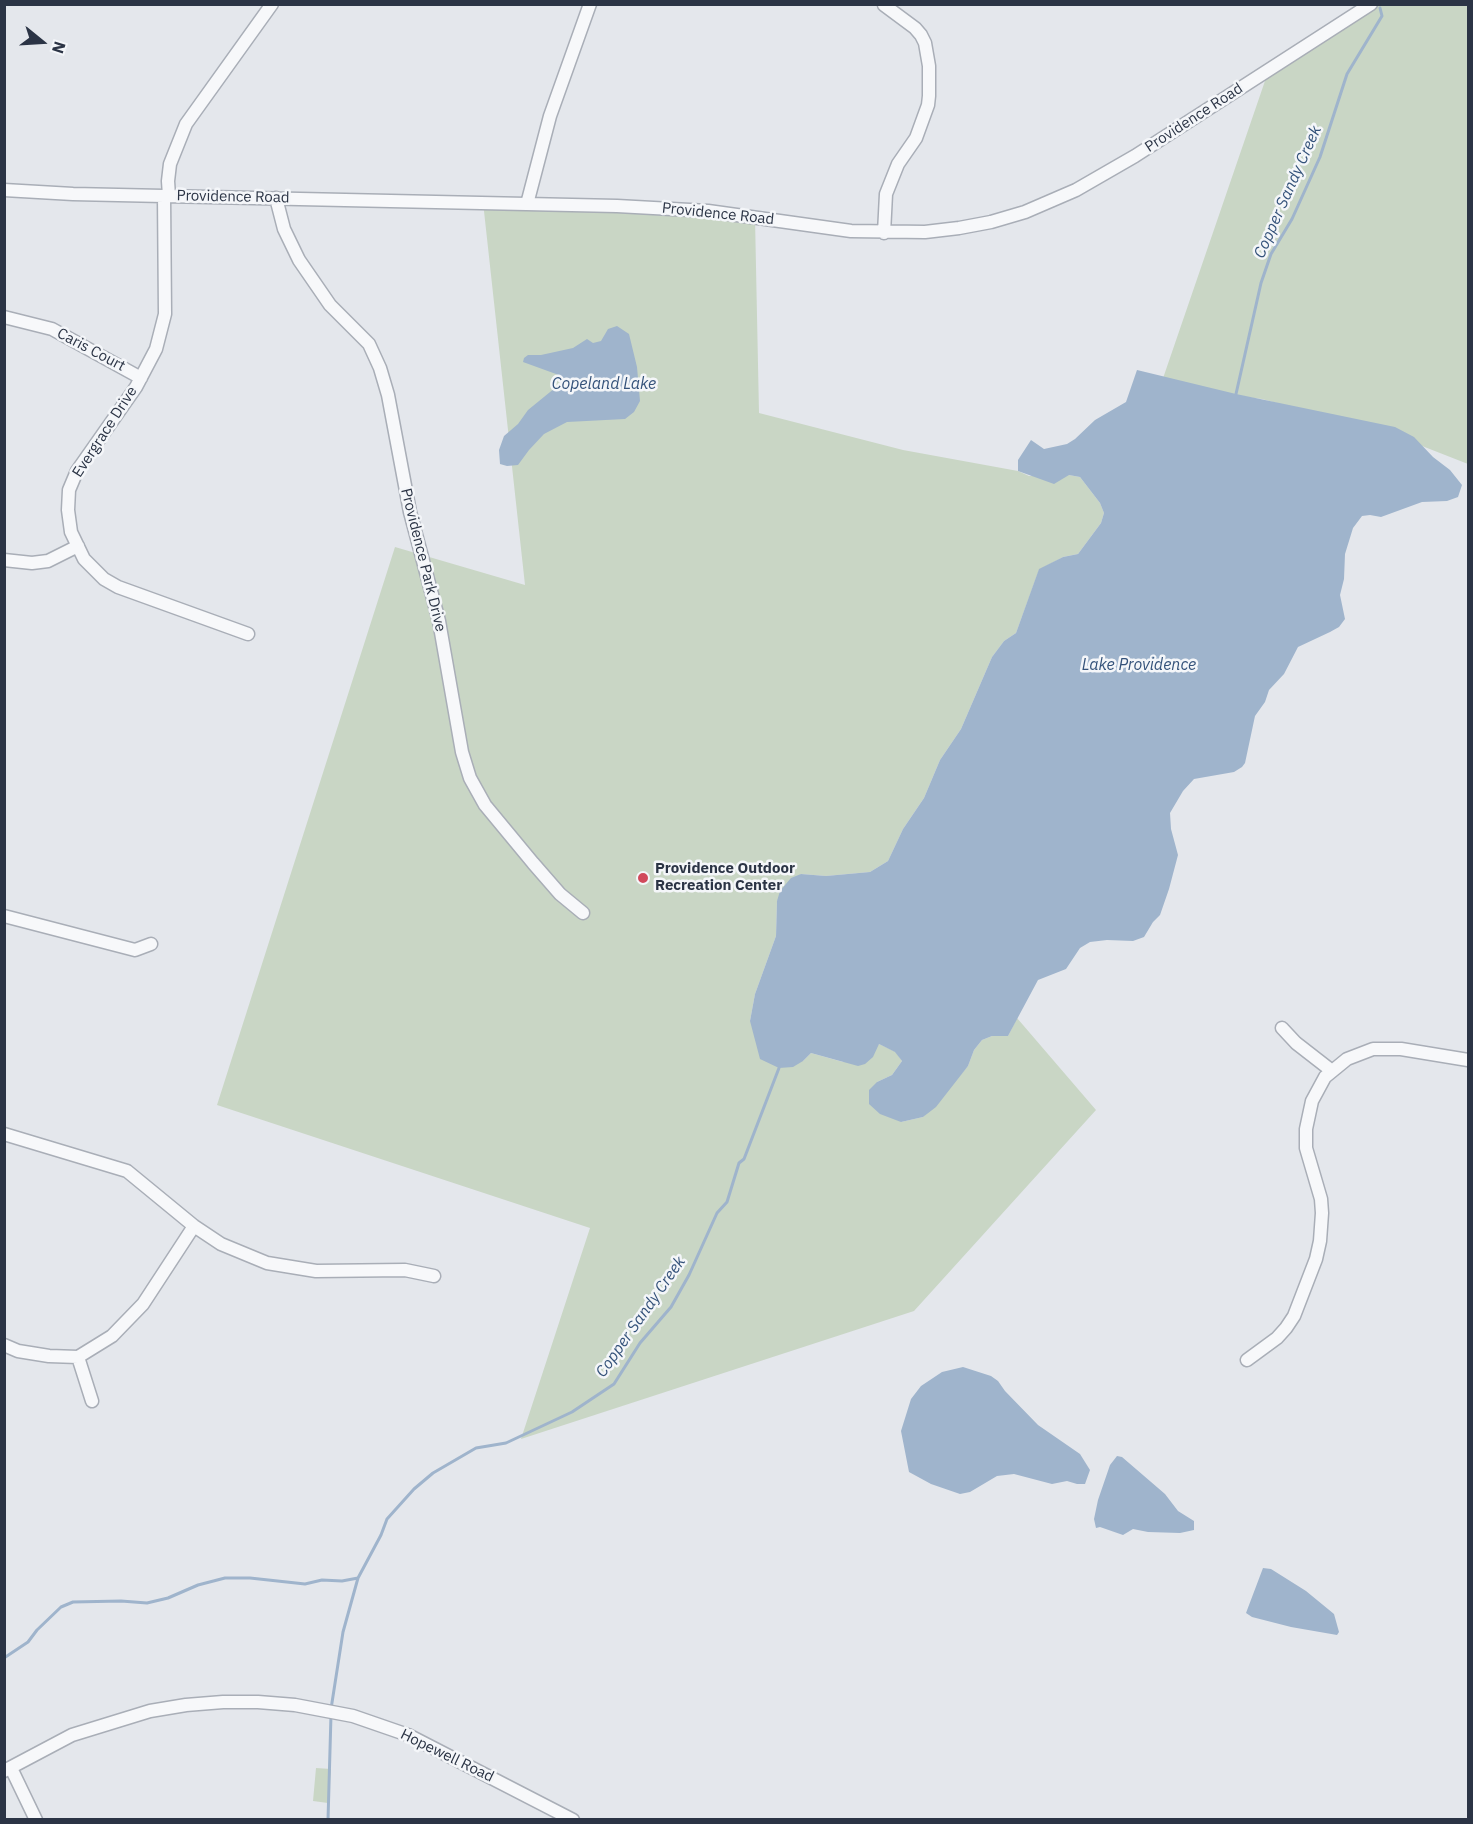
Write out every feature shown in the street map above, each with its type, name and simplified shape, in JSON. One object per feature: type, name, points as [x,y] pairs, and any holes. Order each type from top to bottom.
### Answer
[{"type":"street","name":"Evergrace Drive","points":[[248,634],[117,587],[104,579],[84,559],[71,532],[68,510],[69,490],[77,471],[141,378],[156,349],[165,314],[166,196],[170,164],[186,124],[272,4]]},
{"type":"street","points":[[527,204],[550,116],[590,4]]},
{"type":"street","name":"Providence Road","points":[[4,190],[73,194],[675,208],[851,231],[925,232],[958,228],[1014,215],[1060,198],[1135,156],[1371,4]]},
{"type":"street","points":[[884,5],[921,35],[925,44],[928,66],[929,96],[916,138],[898,164],[886,194],[884,233]]},
{"type":"street","name":"Providence Park Drive","points":[[276,198],[284,229],[299,260],[330,305],[369,344],[380,368],[388,395],[408,506],[439,621],[462,752],[470,778],[485,805],[533,863],[560,894],[583,913]]},
{"type":"street","name":"Caris Court","points":[[4,317],[52,329],[141,378]]},
{"type":"street","points":[[4,560],[32,563],[48,561],[78,546]]},
{"type":"street","points":[[4,916],[135,950],[151,944]]},
{"type":"street","points":[[1282,1028],[1296,1043],[1332,1071]]},
{"type":"street","points":[[1247,1360],[1277,1338],[1286,1328],[1294,1316],[1316,1259],[1320,1241],[1321,1199],[1306,1148],[1306,1129],[1312,1101],[1318,1089],[1332,1071],[1359,1053],[1387,1048],[1468,1060]]},
{"type":"street","points":[[4,1134],[127,1171],[194,1227],[221,1244],[267,1263],[316,1271],[405,1270],[434,1276]]},
{"type":"street","points":[[4,1345],[18,1351],[48,1356],[78,1357],[112,1336],[142,1304],[194,1227]]},
{"type":"street","points":[[78,1357],[92,1401]]},
{"type":"street","name":"Hopewell Road","points":[[8,1769],[72,1735],[150,1711],[223,1702],[295,1705],[353,1716],[408,1735],[573,1820]]},
{"type":"street","points":[[8,1769],[36,1820]]},
{"type":"green space","points":[[1373,5],[1468,5],[1468,464],[1394,435],[1262,399],[1160,387],[1266,78]]},
{"type":"green space","points":[[483,202],[755,218],[759,413],[903,450],[1018,471],[1029,476],[1080,477],[1100,503],[1104,513],[1101,523],[1078,554],[1063,557],[1039,570],[1016,633],[1004,641],[992,657],[961,729],[940,760],[924,798],[903,829],[888,861],[870,872],[826,876],[801,874],[777,901],[776,936],[755,994],[750,1021],[803,1061],[811,1053],[843,1062],[879,1044],[896,1052],[902,1061],[892,1075],[877,1082],[901,1122],[923,1117],[968,1066],[974,1050],[982,1040],[992,1036],[1008,1036],[1017,1018],[1096,1110],[914,1311],[521,1439],[590,1228],[217,1105],[395,547],[525,585]]},
{"type":"green space","points":[[316,1768],[331,1769],[328,1803],[313,1801]]},
{"type":"water","name":"Copeland Lake","points":[[617,326],[629,334],[637,367],[640,401],[634,412],[625,419],[567,422],[544,434],[518,465],[500,464],[499,450],[504,436],[518,424],[528,410],[555,388],[563,387],[569,382],[556,374],[523,362],[524,358],[528,355],[541,355],[573,348],[587,339],[593,343],[601,341],[608,329]]},
{"type":"water","name":"Lake Providence","points":[[1137,370],[1236,394],[1395,427],[1414,437],[1433,457],[1450,470],[1462,485],[1458,497],[1447,501],[1422,502],[1381,517],[1362,516],[1353,528],[1345,554],[1344,579],[1340,595],[1345,619],[1339,627],[1298,647],[1284,674],[1269,690],[1265,702],[1255,716],[1245,763],[1242,767],[1234,772],[1194,779],[1183,791],[1170,813],[1171,829],[1178,855],[1169,889],[1160,915],[1144,937],[1133,941],[1090,942],[1080,948],[1066,969],[1038,980],[1008,1036],[992,1036],[982,1040],[974,1050],[968,1066],[936,1107],[923,1117],[901,1122],[880,1114],[869,1104],[869,1090],[877,1082],[892,1075],[902,1061],[895,1052],[879,1044],[873,1057],[865,1064],[858,1066],[811,1053],[793,1067],[779,1068],[760,1059],[750,1021],[755,994],[776,936],[777,901],[780,891],[791,878],[801,874],[826,876],[870,872],[888,861],[903,829],[924,798],[940,760],[961,729],[992,657],[1004,641],[1016,633],[1039,569],[1063,557],[1078,554],[1101,523],[1104,513],[1100,503],[1080,477],[1069,475],[1054,484],[1018,471],[1018,460],[1031,440],[1044,449],[1067,444],[1095,420],[1126,402]]},
{"type":"water","points":[[963,1367],[991,1376],[998,1381],[1038,1425],[1080,1454],[1090,1470],[1085,1484],[1067,1481],[1052,1484],[1014,1474],[997,1476],[970,1492],[960,1494],[931,1484],[909,1472],[901,1431],[911,1399],[921,1386],[942,1372]]},
{"type":"water","points":[[1117,1456],[1122,1457],[1165,1494],[1178,1511],[1194,1521],[1194,1530],[1180,1533],[1133,1529],[1123,1535],[1100,1527],[1096,1528],[1094,1519],[1098,1500],[1110,1465]]},
{"type":"water","points":[[1263,1568],[1271,1569],[1306,1591],[1334,1614],[1339,1632],[1337,1635],[1291,1627],[1252,1617],[1246,1613]]},
{"type":"waterway","name":"Copper Sandy Creek","points":[[1236,394],[1261,283],[1271,254],[1292,219],[1320,157],[1347,74],[1382,16],[1380,8]]},
{"type":"waterway","name":"Copper Sandy Creek","points":[[331,1709],[343,1632],[358,1578],[387,1519],[414,1489],[433,1473],[476,1448],[506,1443],[572,1412],[614,1384],[640,1343],[671,1307],[689,1275],[717,1213],[727,1202],[739,1163],[744,1159],[779,1068]]},
{"type":"waterway","points":[[4,1658],[28,1642],[61,1607],[73,1602],[147,1603],[225,1578],[250,1578],[305,1584],[322,1580],[342,1581],[358,1578]]},
{"type":"waterway","name":"Copper Sandy Creek","points":[[328,1820],[331,1715]]},
{"type":"place","name":"Providence Outdoor Recreation Center","points":[[643,878]]}]
